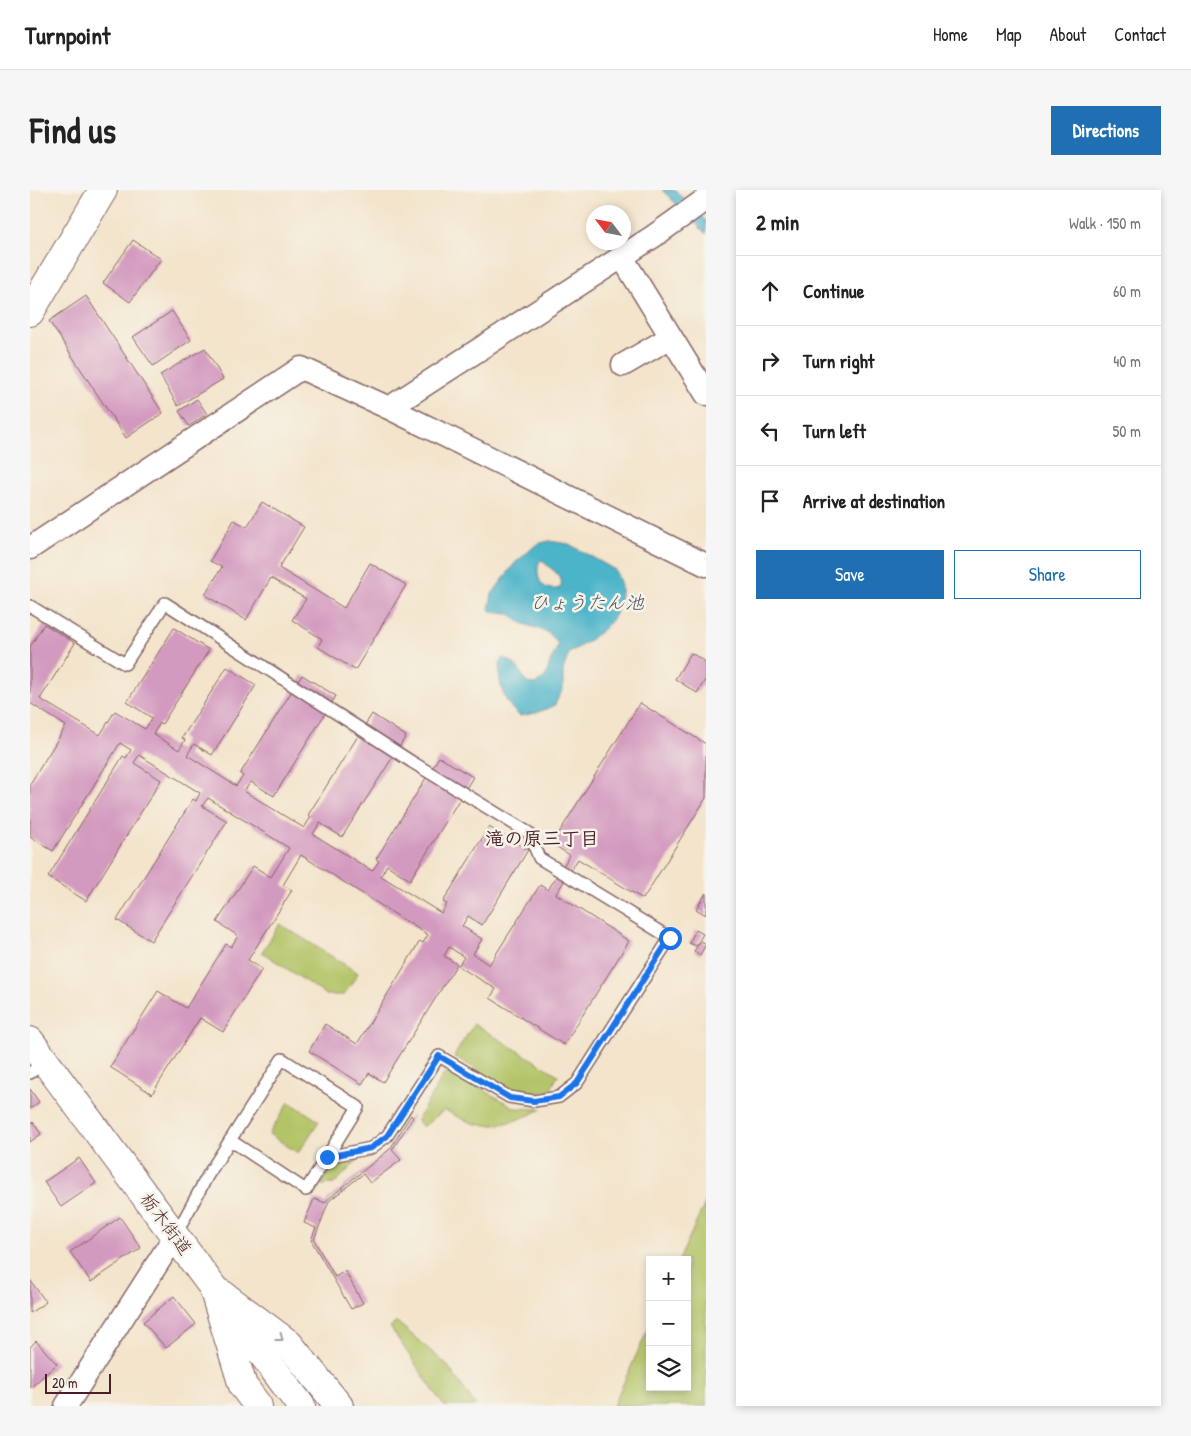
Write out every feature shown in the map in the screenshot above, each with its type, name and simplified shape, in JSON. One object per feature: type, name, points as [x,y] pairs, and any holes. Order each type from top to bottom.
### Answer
[{"type":"main road","points":[[30,312],[103,190]]},
{"type":"main road","name":"栃木街道","points":[[35,1059],[175,1236],[301,1406]]},
{"type":"main road","points":[[213,1288],[243,1386],[258,1406]]},
{"type":"main road","points":[[213,1288],[289,1344],[339,1406]]},
{"type":"street","points":[[388,408],[622,257],[694,208]]},
{"type":"street","points":[[622,257],[706,394]]},
{"type":"street","points":[[622,365],[671,337]]},
{"type":"street","points":[[30,548],[301,368],[388,408],[706,565]]},
{"type":"street","points":[[66,1406],[175,1236]]},
{"type":"lane","points":[[30,606],[125,664],[166,604],[412,762],[529,833],[539,858],[670,938],[577,1083],[559,1097],[534,1101],[510,1098],[439,1056],[387,1136],[371,1148],[327,1157]]},
{"type":"lane","points":[[175,1236],[208,1175],[230,1140],[282,1059],[358,1108],[306,1190],[230,1140]]},
{"type":"green space","points":[[280,924],[358,973],[344,995],[326,995],[262,952]]},
{"type":"green space","points":[[474,1024],[558,1075],[550,1091],[522,1093],[514,1091],[454,1056]]},
{"type":"green space","points":[[453,1072],[515,1108],[542,1109],[517,1120],[491,1125],[473,1123],[444,1110],[423,1127],[417,1120],[444,1074]]},
{"type":"green space","points":[[289,1102],[319,1121],[298,1153],[269,1134]]},
{"type":"green space","points":[[359,1159],[334,1184],[321,1185],[336,1162]]},
{"type":"green space","points":[[706,1201],[706,1406],[613,1406],[646,1334],[646,1391],[691,1391],[691,1256],[681,1256]]},
{"type":"green space","points":[[397,1322],[447,1365],[476,1406],[444,1406],[390,1327]]},
{"type":"water","points":[[662,190],[675,190],[706,221],[706,234]]},
{"type":"water","name":"ひょうたん池","points":[[549,541],[569,544],[615,570],[621,586],[620,600],[612,620],[605,628],[569,653],[563,670],[563,689],[554,706],[536,713],[520,716],[509,705],[502,690],[499,673],[502,658],[511,661],[517,667],[526,683],[536,684],[546,676],[558,646],[552,636],[542,630],[526,625],[509,614],[496,613],[489,609],[492,594],[515,563],[537,544]],"holes":[[[540,560],[559,576],[561,580],[560,588],[548,588],[541,582],[538,566]]]},
{"type":"building","points":[[133,240],[161,259],[130,302],[103,283]]},
{"type":"building","points":[[86,296],[163,413],[126,438],[49,321]]},
{"type":"building","points":[[172,311],[191,340],[153,366],[133,337]]},
{"type":"building","points":[[205,348],[223,379],[178,406],[160,375]]},
{"type":"building","points":[[197,399],[207,414],[189,426],[179,411]]},
{"type":"building","points":[[262,502],[304,527],[279,568],[344,608],[370,563],[406,585],[355,670],[318,647],[322,639],[292,620],[306,599],[271,578],[246,620],[205,595],[222,567],[210,561],[234,520],[247,527]]},
{"type":"building","points":[[44,624],[75,643],[40,699],[100,735],[115,711],[145,729],[152,718],[127,702],[174,628],[209,650],[162,724],[160,723],[153,734],[179,750],[185,740],[182,738],[227,667],[256,685],[212,755],[194,744],[187,755],[236,786],[243,776],[240,774],[302,675],[336,696],[274,796],[251,782],[244,791],[304,828],[311,817],[308,815],[372,714],[406,736],[342,837],[320,823],[313,834],[372,871],[379,861],[376,859],[439,757],[473,777],[410,880],[387,865],[381,876],[441,913],[447,904],[443,902],[489,827],[528,850],[482,925],[468,916],[462,926],[482,939],[473,954],[489,965],[540,885],[548,890],[570,855],[552,844],[640,703],[706,744],[706,798],[643,899],[578,859],[556,894],[629,941],[564,1045],[490,998],[496,989],[458,966],[464,957],[449,947],[444,956],[457,964],[383,1082],[369,1073],[362,1084],[309,1051],[325,1024],[357,1044],[420,941],[423,943],[428,935],[301,855],[283,885],[292,890],[248,960],[262,969],[223,1032],[200,1018],[152,1094],[110,1067],[158,991],[186,1008],[226,944],[231,947],[238,936],[217,922],[253,866],[271,877],[289,848],[208,798],[202,806],[227,821],[151,941],[117,920],[193,799],[196,801],[200,793],[139,755],[134,763],[161,780],[86,901],[48,877],[123,756],[126,758],[131,750],[120,743],[53,851],[30,837],[30,784],[66,726],[30,703],[30,647]]},
{"type":"building","points":[[691,653],[706,662],[706,679],[697,693],[675,679]]},
{"type":"building","points":[[706,893],[706,915],[696,909]]},
{"type":"building","points":[[696,930],[703,934],[696,946],[689,943]]},
{"type":"building","points":[[701,941],[706,944],[700,955],[694,951]]},
{"type":"building","points":[[30,1089],[39,1102],[30,1109]]},
{"type":"building","points":[[411,1115],[413,1117],[392,1150],[401,1160],[370,1183],[363,1174],[329,1201],[314,1240],[335,1277],[345,1271],[363,1303],[351,1309],[311,1240],[316,1228],[304,1223],[314,1199],[326,1203],[327,1200],[390,1149]]},
{"type":"building","points":[[33,1122],[41,1134],[30,1142],[30,1124]]},
{"type":"building","points":[[79,1158],[96,1183],[61,1207],[44,1182]]},
{"type":"building","points":[[120,1217],[141,1248],[91,1282],[70,1252]]},
{"type":"building","points":[[30,1280],[46,1302],[30,1313]]},
{"type":"building","points":[[174,1296],[196,1324],[166,1348],[143,1322]]},
{"type":"building","points":[[36,1341],[57,1364],[30,1388],[30,1347]]},
{"type":"district","name":"滝の原三丁目","points":[[542,838]]},
{"type":"route","points":[[327,1157],[371,1148],[387,1136],[439,1056],[510,1098],[534,1101],[559,1097],[577,1083],[591,1063],[670,938]]}]
